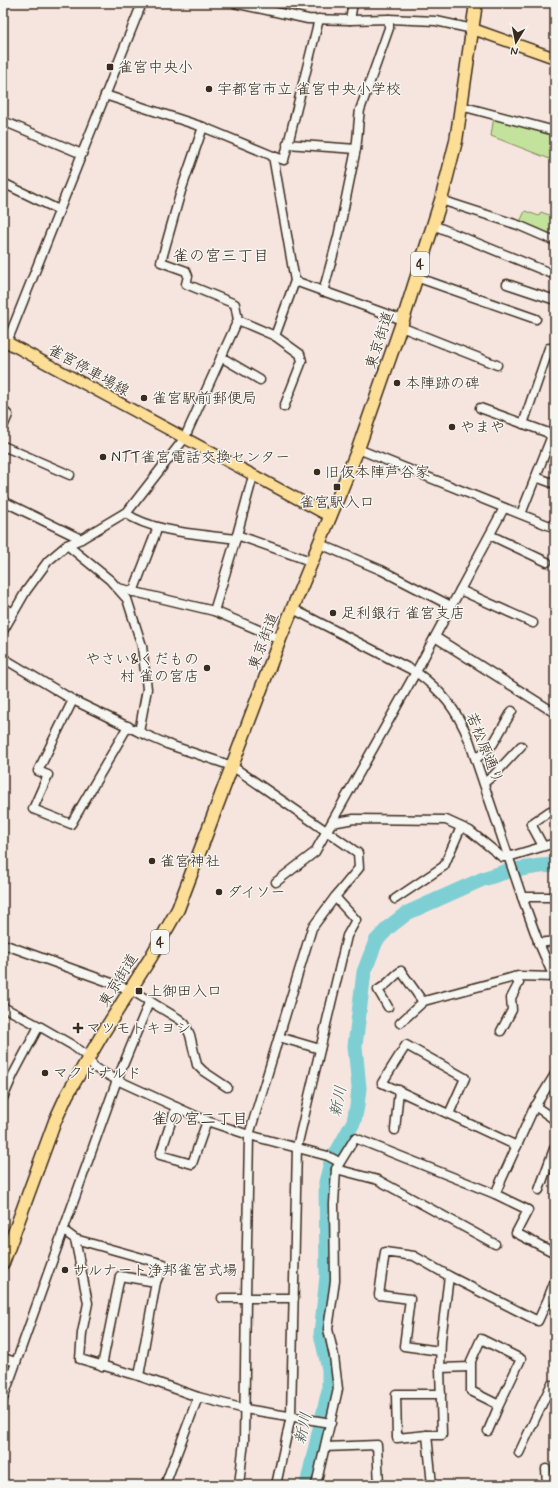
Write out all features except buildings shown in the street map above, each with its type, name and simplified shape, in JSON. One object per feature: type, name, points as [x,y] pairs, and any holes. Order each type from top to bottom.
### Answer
[{"type":"highway","name":"東京街道","points":[[3,1263],[55,1121],[67,1095],[132,990],[178,909],[280,639],[313,562],[358,449],[402,324],[441,200],[456,141],[476,3]]},
{"type":"main road","points":[[473,29],[555,58]]},
{"type":"main road","name":"雀宮停車場線","points":[[5,341],[252,476],[331,517]]},
{"type":"street","points":[[5,341],[142,3]]},
{"type":"street","points":[[234,3],[249,5],[295,17],[350,20],[389,19],[436,21],[473,29]]},
{"type":"street","points":[[350,20],[353,3]]},
{"type":"street","points":[[106,95],[203,127],[284,160],[319,19]]},
{"type":"street","points":[[323,292],[338,237],[356,150],[360,110],[389,28],[389,19]]},
{"type":"street","points":[[461,106],[555,131]]},
{"type":"street","points":[[3,120],[82,154]]},
{"type":"street","points":[[3,632],[26,591],[48,561],[67,545],[128,511],[184,439],[238,320],[235,304],[186,284],[188,276],[186,271],[161,262],[181,191],[203,127]]},
{"type":"street","points":[[287,144],[356,150]]},
{"type":"street","points":[[274,156],[295,281],[275,336]]},
{"type":"street","points":[[3,183],[59,210]]},
{"type":"street","points":[[441,200],[518,225],[555,241]]},
{"type":"street","points":[[433,225],[555,275]]},
{"type":"street","points":[[416,277],[536,319]]},
{"type":"street","points":[[295,281],[402,324],[497,365]]},
{"type":"street","points":[[507,284],[555,300]]},
{"type":"street","points":[[238,320],[275,336],[300,354],[302,361],[284,407]]},
{"type":"street","points":[[523,424],[549,348],[555,350]]},
{"type":"street","points":[[221,357],[260,380]]},
{"type":"street","points":[[480,408],[546,432],[553,438]]},
{"type":"street","points":[[3,410],[8,415],[3,427]]},
{"type":"street","points":[[521,514],[553,438],[555,428]]},
{"type":"street","points":[[3,446],[70,475]]},
{"type":"street","points":[[358,449],[555,528]]},
{"type":"street","points":[[214,611],[252,476]]},
{"type":"street","points":[[536,477],[555,484]]},
{"type":"street","points":[[3,501],[80,539]]},
{"type":"street","points":[[276,882],[315,852],[416,672],[504,508]]},
{"type":"street","points":[[125,513],[136,521],[173,531],[236,537],[313,562]]},
{"type":"street","points":[[133,592],[158,527]]},
{"type":"street","points":[[490,535],[547,562]]},
{"type":"street","points":[[320,544],[381,570],[451,606]]},
{"type":"street","points":[[67,545],[118,588],[126,599],[142,646],[147,689],[139,732]]},
{"type":"street","points":[[118,588],[214,611],[280,639]]},
{"type":"street","points":[[460,590],[534,623]]},
{"type":"street","points":[[3,607],[13,613]]},
{"type":"street","name":"若松原通り","points":[[293,609],[416,672],[433,684],[441,693],[464,727],[522,897]]},
{"type":"street","points":[[435,637],[555,712]]},
{"type":"street","points":[[3,658],[73,700],[139,732],[167,744],[232,766],[358,853],[359,868],[312,928],[249,1135],[245,1409],[244,1441],[239,1485]]},
{"type":"street","points":[[73,700],[38,771],[48,775],[33,809],[71,824],[128,726]]},
{"type":"street","points":[[476,759],[493,744],[512,711]]},
{"type":"street","points":[[484,783],[494,775],[521,746]]},
{"type":"street","points":[[543,846],[531,824],[550,811],[555,814]]},
{"type":"street","points":[[332,823],[354,819],[446,820],[470,832],[502,857],[508,857],[555,843]]},
{"type":"street","points":[[395,899],[444,866],[461,827]]},
{"type":"street","points":[[276,1485],[291,1416],[297,1147],[347,936],[356,920],[335,897]]},
{"type":"street","points":[[400,1023],[423,1002],[514,977],[554,978],[538,943],[522,897],[555,897]]},
{"type":"street","points":[[538,943],[555,941]]},
{"type":"street","points":[[3,944],[132,990],[150,1000],[185,1024],[190,1035],[197,1065],[203,1071],[227,1087]]},
{"type":"street","points":[[388,1006],[378,990],[388,984],[392,978],[401,971],[423,1002]]},
{"type":"street","points":[[501,1031],[512,1010],[512,998],[519,983],[514,977]]},
{"type":"street","points":[[3,1399],[117,1080],[150,1000]]},
{"type":"street","points":[[3,1007],[72,1045],[85,1055],[95,1068],[117,1080],[206,1121],[249,1135],[297,1147],[378,1180],[495,1244]]},
{"type":"street","points":[[3,1098],[13,1075],[39,1026]]},
{"type":"street","points":[[279,1037],[320,1049]]},
{"type":"street","points":[[449,1114],[465,1078],[406,1045],[382,1083],[516,1146]]},
{"type":"street","points":[[495,1194],[516,1146],[536,1106],[555,1074]]},
{"type":"street","points":[[394,1130],[399,1090]]},
{"type":"street","points":[[536,1106],[555,1120]]},
{"type":"street","points":[[176,1107],[160,1154],[192,1164],[206,1121]]},
{"type":"street","points":[[316,1485],[325,1447],[325,1422],[338,1389],[334,1356],[328,1329],[335,1281],[335,1162],[355,1138],[495,1194],[528,1210],[516,1234],[555,1253]]},
{"type":"street","points":[[539,1190],[555,1146]]},
{"type":"street","points":[[63,1230],[75,1239],[164,1264],[156,1282],[139,1376]]},
{"type":"street","points":[[75,1239],[88,1303],[82,1333],[80,1359],[139,1376],[198,1397],[245,1409],[325,1422]]},
{"type":"street","points":[[440,1352],[404,1346],[410,1299],[379,1295],[385,1252],[414,1256],[449,1276],[538,1321],[552,1301],[555,1280]]},
{"type":"street","points":[[102,1366],[120,1276],[156,1282]]},
{"type":"street","points":[[441,1394],[396,1394],[397,1438],[442,1435],[440,1352],[449,1276]]},
{"type":"street","points":[[222,1298],[294,1298]]},
{"type":"street","points":[[488,1431],[521,1359],[481,1339],[471,1361],[471,1392],[499,1405]]},
{"type":"street","points":[[3,1358],[16,1362]]},
{"type":"street","points":[[440,1368],[470,1367]]},
{"type":"street","points":[[519,1453],[551,1385],[555,1387]]},
{"type":"street","points":[[165,1485],[198,1397]]},
{"type":"street","points":[[427,1436],[432,1485]]},
{"type":"street","points":[[325,1447],[377,1446],[379,1485]]},
{"type":"street","points":[[546,1469],[548,1485]]},
{"type":"green space","points":[[494,116],[555,134],[555,161],[491,136]]},
{"type":"green space","points":[[525,211],[539,216],[541,212],[555,217],[555,237],[520,222]]},
{"type":"waterway","name":"新川","points":[[307,1485],[329,1390],[329,1369],[321,1334],[327,1276],[326,1182],[331,1163],[354,1121],[359,1088],[355,1046],[364,972],[376,941],[389,927],[407,913],[483,879],[508,871],[555,865]]},
{"type":"place","name":"雀宮中央小","points":[[110,67]]},
{"type":"place","name":"宇都宮市立 雀宮中央小学校","points":[[209,89]]},
{"type":"place","name":"本陣跡の碑","points":[[397,383]]},
{"type":"place","name":"雀宮駅前郵便局","points":[[144,398]]},
{"type":"place","name":"やまや","points":[[452,427]]},
{"type":"place","name":"NTT雀宮電話交換センター","points":[[103,457]]},
{"type":"place","name":"旧仮本陣芦谷家","points":[[317,472]]},
{"type":"place","name":"雀宮駅入口","points":[[337,487]]},
{"type":"place","name":"足利銀行 雀宮支店","points":[[333,613]]},
{"type":"place","name":"やさい&くだもの 村 雀の宮店","points":[[207,668]]},
{"type":"place","name":"雀宮神社","points":[[152,861]]},
{"type":"place","name":"ダイソー","points":[[219,892]]},
{"type":"place","name":"上御田入口","points":[[139,991]]},
{"type":"place","name":"マツモトキヨシ","points":[[78,1028]]},
{"type":"place","name":"マクドナルド","points":[[45,1073]]},
{"type":"place","name":"サルナート浄邦雀宮式場","points":[[65,1270]]},
{"type":"district","name":"雀の宮三丁目","points":[[221,255]]},
{"type":"district","name":"雀の宮二丁目","points":[[200,1118]]}]
